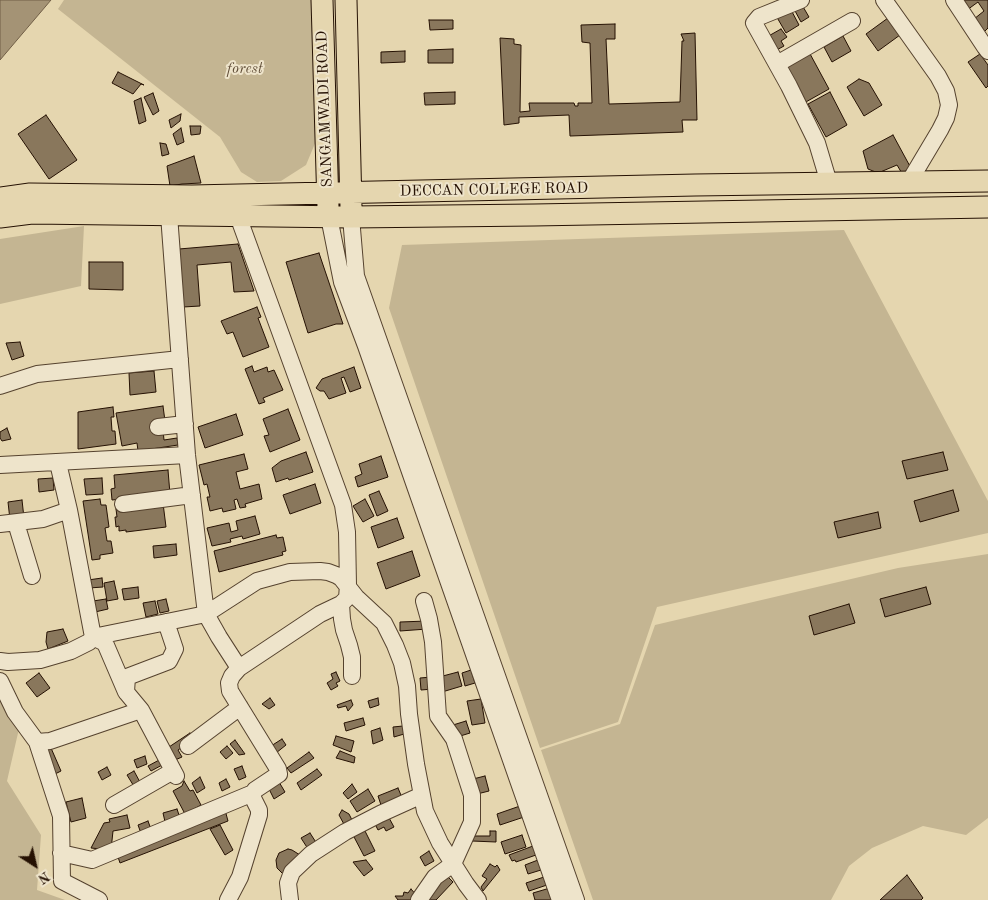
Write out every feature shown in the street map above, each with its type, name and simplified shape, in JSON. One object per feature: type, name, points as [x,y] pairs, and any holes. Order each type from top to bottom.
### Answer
[{"type":"main road","name":"SANGAMWADI ROAD","points":[[322,0],[329,217]]},
{"type":"main road","name":"SANGAMWADI ROAD","points":[[346,0],[351,217]]},
{"type":"main road","name":"DECCAN COLLEGE ROAD","points":[[0,198],[30,194],[192,196],[988,180]]},
{"type":"main road","name":"DECCAN COLLEGE ROAD","points":[[0,217],[32,213],[351,217],[988,207]]},
{"type":"street","points":[[801,0],[760,17],[754,23],[817,143],[829,183]]},
{"type":"street","points":[[884,0],[938,76],[946,91],[948,105],[946,118],[940,130],[909,182]]},
{"type":"street","points":[[954,0],[988,51]]},
{"type":"street","points":[[777,64],[852,21]]},
{"type":"street","points":[[168,215],[187,455],[206,614],[239,668]]},
{"type":"street","points":[[61,852],[92,860],[253,793],[279,774],[278,769],[230,691],[229,683],[239,668],[320,614],[341,604],[346,598],[348,585],[347,532],[343,505],[238,216]]},
{"type":"street","points":[[329,217],[342,282],[560,900]]},
{"type":"street","points":[[351,217],[356,276],[576,900]]},
{"type":"street","points":[[0,386],[37,374],[180,359]]},
{"type":"street","points":[[158,427],[185,424]]},
{"type":"street","points":[[0,465],[187,455]]},
{"type":"street","points":[[58,463],[69,510],[93,637]]},
{"type":"street","points":[[124,504],[192,495]]},
{"type":"street","points":[[32,576],[8,523],[43,519],[69,510]]},
{"type":"street","points":[[0,662],[40,660],[71,651],[89,642],[93,637],[206,614],[257,580],[290,572],[320,571],[328,572],[341,578],[356,597],[384,623],[395,645],[402,663],[407,686],[411,730],[425,811],[440,843],[478,900]]},
{"type":"street","points":[[419,900],[435,877],[453,864],[472,822],[472,795],[454,739],[438,716],[434,642],[424,601]]},
{"type":"street","points":[[341,604],[344,630],[352,657],[352,676]]},
{"type":"street","points":[[126,692],[127,677],[169,661],[175,649],[166,622]]},
{"type":"street","points":[[93,637],[105,643],[126,692],[141,710],[174,774],[114,805]]},
{"type":"street","points":[[0,681],[15,712],[37,742],[60,816],[62,881],[99,900]]},
{"type":"street","points":[[188,746],[240,707]]},
{"type":"street","points":[[37,742],[50,741],[141,710]]},
{"type":"street","points":[[228,900],[240,877],[258,815],[259,810],[253,793]]},
{"type":"street","points":[[290,900],[288,883],[292,872],[311,854],[345,832],[422,796]]},
{"type":"green space","name":"forest","points":[[64,0],[314,0],[316,141],[306,165],[281,181],[257,182],[241,172],[220,137],[58,9]]},
{"type":"green space","points":[[84,226],[81,286],[0,304],[0,239]]},
{"type":"green space","points":[[844,230],[988,501],[988,533],[657,607],[618,722],[540,748],[389,308],[402,245]]},
{"type":"green space","points":[[988,554],[988,818],[966,835],[923,826],[872,848],[849,866],[831,900],[593,900],[541,750],[620,724],[655,625],[898,568]]},
{"type":"green space","points":[[0,680],[21,720],[7,781],[41,835],[37,890],[65,900],[0,900]]},
{"type":"shaded area","points":[[0,0],[51,0],[0,60]]},
{"type":"building","points":[[960,0],[988,0],[988,28],[984,32],[974,19],[984,11],[978,2],[967,10]]},
{"type":"building","points":[[802,5],[809,17],[801,22],[794,9]]},
{"type":"building","points":[[789,6],[799,25],[786,33],[775,14]]},
{"type":"building","points":[[888,18],[900,35],[878,51],[866,34]]},
{"type":"building","points":[[429,20],[453,20],[453,29],[430,30]]},
{"type":"building","points":[[615,24],[615,39],[606,39],[609,104],[680,102],[682,41],[684,41],[681,34],[695,33],[697,120],[682,120],[683,132],[570,136],[569,115],[519,117],[519,123],[504,125],[500,38],[514,39],[514,44],[521,45],[520,112],[530,111],[529,103],[574,103],[575,106],[578,106],[578,103],[592,103],[590,43],[582,42],[581,25]]},
{"type":"building","points":[[781,29],[787,37],[781,41],[784,46],[773,52],[765,38]]},
{"type":"building","points":[[843,36],[851,51],[832,62],[824,47]]},
{"type":"building","points":[[453,49],[453,63],[428,63],[428,50]]},
{"type":"building","points":[[405,51],[405,62],[381,63],[381,52]]},
{"type":"building","points":[[809,52],[829,89],[804,103],[784,66]]},
{"type":"building","points":[[980,54],[988,65],[988,86],[986,88],[968,62]]},
{"type":"building","points":[[118,72],[144,85],[141,84],[133,94],[112,83]]},
{"type":"building","points":[[859,79],[869,83],[882,105],[864,116],[847,87]]},
{"type":"building","points":[[455,92],[455,104],[425,105],[424,93]]},
{"type":"building","points":[[830,92],[847,125],[826,137],[808,104]]},
{"type":"building","points":[[153,93],[159,111],[153,115],[144,97]]},
{"type":"building","points":[[141,98],[146,121],[139,124],[134,101]]},
{"type":"building","points":[[181,114],[180,121],[171,128],[169,120]]},
{"type":"building","points":[[46,115],[77,160],[49,179],[18,134]]},
{"type":"building","points":[[190,126],[201,126],[200,134],[191,135]]},
{"type":"building","points":[[181,128],[184,142],[177,145],[173,134]]},
{"type":"building","points":[[893,135],[912,170],[903,175],[897,165],[878,173],[868,169],[863,151]]},
{"type":"building","points":[[160,143],[166,144],[169,154],[162,156]]},
{"type":"building","points":[[194,156],[201,183],[170,186],[167,166]]},
{"type":"building","points":[[238,244],[254,291],[234,292],[231,262],[197,265],[200,306],[183,307],[179,249]]},
{"type":"building","points":[[319,253],[343,324],[336,324],[308,333],[286,262]]},
{"type":"building","points":[[89,262],[123,262],[123,290],[89,289]]},
{"type":"building","points":[[257,307],[261,317],[258,318],[269,347],[243,357],[233,332],[227,334],[221,321]]},
{"type":"building","points":[[20,342],[24,356],[12,360],[6,343]]},
{"type":"building","points":[[252,366],[254,372],[267,367],[268,372],[274,370],[283,390],[263,398],[265,402],[259,404],[245,369]]},
{"type":"building","points":[[354,367],[361,388],[350,392],[344,377],[341,378],[346,393],[329,399],[324,391],[316,388],[322,379]]},
{"type":"building","points":[[154,371],[156,392],[130,395],[129,373]]},
{"type":"building","points":[[163,406],[165,421],[163,430],[164,440],[177,438],[178,445],[138,451],[137,443],[122,446],[116,413]]},
{"type":"building","points":[[113,407],[114,417],[111,417],[112,431],[115,431],[116,444],[78,449],[78,412]]},
{"type":"building","points":[[288,409],[300,440],[270,452],[264,436],[269,435],[263,419]]},
{"type":"building","points":[[236,414],[243,435],[205,448],[198,427]]},
{"type":"building","points":[[7,428],[11,439],[2,441],[0,432]]},
{"type":"building","points":[[306,452],[313,472],[276,482],[272,468],[281,461]]},
{"type":"building","points":[[943,452],[948,470],[907,479],[902,461]]},
{"type":"building","points":[[244,454],[248,469],[236,472],[240,489],[259,484],[262,499],[245,504],[246,507],[240,508],[237,499],[234,500],[236,509],[223,512],[222,508],[210,511],[207,497],[210,497],[207,484],[204,485],[199,465]]},
{"type":"building","points":[[381,456],[388,477],[358,487],[355,477],[362,474],[359,464]]},
{"type":"building","points":[[168,470],[170,494],[112,500],[111,489],[115,488],[114,475]]},
{"type":"building","points":[[53,478],[54,490],[39,492],[38,479]]},
{"type":"building","points":[[102,478],[103,494],[86,495],[84,479]]},
{"type":"building","points":[[315,484],[321,503],[290,514],[283,495]]},
{"type":"building","points":[[953,490],[959,511],[920,522],[914,501]]},
{"type":"building","points":[[379,491],[388,511],[377,516],[369,495]]},
{"type":"building","points":[[100,499],[101,505],[106,505],[109,527],[105,528],[107,541],[111,541],[113,553],[100,555],[100,559],[92,560],[83,501]]},
{"type":"building","points":[[365,499],[374,516],[363,522],[353,506]]},
{"type":"building","points":[[22,500],[24,518],[10,520],[8,502]]},
{"type":"building","points":[[163,503],[166,527],[126,532],[126,530],[119,531],[119,526],[116,527],[116,509]]},
{"type":"building","points":[[878,512],[881,528],[838,538],[834,522]]},
{"type":"building","points":[[255,516],[260,534],[243,539],[242,536],[230,539],[231,542],[212,546],[207,528],[229,523],[231,532],[238,530],[236,521]]},
{"type":"building","points":[[397,518],[404,538],[378,548],[371,527]]},
{"type":"building","points":[[276,535],[277,538],[283,537],[286,551],[282,552],[283,555],[219,572],[214,551]]},
{"type":"building","points":[[176,544],[177,555],[154,558],[153,546]]},
{"type":"building","points":[[412,551],[420,576],[386,589],[377,563]]},
{"type":"building","points":[[102,578],[103,587],[89,588],[88,580]]},
{"type":"building","points":[[114,581],[118,599],[107,601],[104,583]]},
{"type":"building","points":[[138,587],[139,598],[124,600],[122,589]]},
{"type":"building","points":[[926,587],[931,604],[885,617],[880,599]]},
{"type":"building","points":[[106,599],[108,609],[95,612],[93,601]]},
{"type":"building","points":[[166,599],[169,611],[160,613],[157,601]]},
{"type":"building","points":[[155,601],[158,614],[146,617],[143,603]]},
{"type":"building","points":[[849,604],[855,623],[814,635],[809,616]]},
{"type":"building","points":[[427,621],[427,629],[400,631],[400,622]]},
{"type":"building","points":[[63,629],[68,641],[48,649],[46,642],[47,632]]},
{"type":"building","points":[[471,670],[475,683],[465,686],[462,673]]},
{"type":"building","points":[[336,672],[340,681],[336,683],[338,686],[331,690],[327,683],[333,679],[331,674]]},
{"type":"building","points":[[458,672],[462,686],[442,692],[439,677]]},
{"type":"building","points":[[39,673],[50,688],[37,697],[26,683]]},
{"type":"building","points":[[432,677],[433,689],[421,690],[420,678]]},
{"type":"building","points":[[270,698],[275,705],[269,709],[262,704]]},
{"type":"building","points":[[378,698],[379,705],[370,708],[368,701]]},
{"type":"building","points":[[481,699],[485,723],[472,725],[467,701]]},
{"type":"building","points":[[351,700],[353,705],[348,711],[346,706],[338,708],[337,705]]},
{"type":"building","points":[[363,718],[365,725],[346,731],[344,723]]},
{"type":"building","points":[[466,721],[470,733],[457,737],[453,725]]},
{"type":"building","points":[[403,726],[404,734],[394,737],[393,727]]},
{"type":"building","points":[[380,728],[383,740],[373,744],[371,731]]},
{"type":"building","points":[[190,733],[195,738],[178,750],[182,757],[175,760],[166,749]]},
{"type":"building","points":[[336,736],[354,741],[351,752],[333,745]]},
{"type":"building","points":[[282,739],[286,745],[276,753],[271,746]]},
{"type":"building","points":[[235,740],[245,754],[239,755],[230,744]]},
{"type":"building","points":[[227,746],[233,753],[226,759],[220,752]]},
{"type":"building","points":[[51,748],[61,771],[53,775],[43,752]]},
{"type":"building","points":[[340,751],[355,757],[354,763],[336,758]]},
{"type":"building","points":[[309,752],[314,758],[291,773],[287,768]]},
{"type":"building","points":[[145,756],[147,764],[137,768],[134,760]]},
{"type":"building","points":[[161,759],[164,764],[151,771],[148,766]]},
{"type":"building","points":[[242,766],[246,777],[239,780],[234,769]]},
{"type":"building","points":[[107,767],[111,775],[102,780],[98,772]]},
{"type":"building","points":[[317,769],[322,775],[301,790],[297,783]]},
{"type":"building","points":[[134,771],[141,784],[135,788],[127,775]]},
{"type":"building","points":[[485,776],[489,791],[473,795],[469,780]]},
{"type":"building","points":[[200,777],[205,788],[197,793],[192,783]]},
{"type":"building","points":[[226,779],[230,787],[222,791],[219,783]]},
{"type":"building","points":[[184,781],[190,791],[193,790],[201,805],[185,814],[173,791],[182,786]]},
{"type":"building","points":[[279,782],[285,792],[274,799],[269,789]]},
{"type":"building","points":[[352,784],[357,792],[348,799],[343,793]]},
{"type":"building","points":[[398,788],[403,800],[382,808],[378,796]]},
{"type":"building","points":[[368,789],[375,801],[357,812],[350,801]]},
{"type":"building","points":[[82,798],[86,818],[71,822],[66,802]]},
{"type":"building","points":[[520,806],[524,817],[500,825],[497,814]]},
{"type":"building","points":[[177,809],[181,821],[166,826],[163,813]]},
{"type":"building","points":[[225,810],[228,821],[120,863],[117,854]]},
{"type":"building","points":[[342,810],[349,814],[354,824],[346,828],[339,815]]},
{"type":"building","points":[[127,815],[130,828],[113,831],[111,850],[91,848],[104,823],[110,822],[109,819]]},
{"type":"building","points":[[388,816],[394,827],[386,831],[384,827],[378,830],[375,824]]},
{"type":"building","points":[[148,821],[152,832],[142,836],[138,825]]},
{"type":"building","points":[[220,825],[233,850],[225,855],[210,829]]},
{"type":"building","points":[[364,829],[375,851],[364,856],[353,835]]},
{"type":"building","points":[[490,831],[496,831],[496,842],[472,841],[474,836],[490,836]]},
{"type":"building","points":[[310,833],[319,847],[310,852],[301,838]]},
{"type":"building","points":[[522,835],[526,847],[505,854],[501,842]]},
{"type":"building","points":[[533,846],[536,855],[516,862],[515,860],[512,861],[509,855]]},
{"type":"building","points":[[288,849],[300,855],[283,874],[277,868],[276,860],[279,853]]},
{"type":"building","points":[[429,851],[434,861],[425,866],[420,857]]},
{"type":"building","points":[[366,860],[373,869],[364,876],[353,862]]},
{"type":"building","points":[[538,860],[541,870],[528,874],[525,865]]},
{"type":"building","points":[[490,864],[495,867],[497,865],[500,870],[483,891],[481,887],[487,879],[482,876]]},
{"type":"building","points":[[445,874],[453,882],[436,900],[427,900]]},
{"type":"building","points":[[907,875],[923,898],[921,900],[880,900]]},
{"type":"building","points":[[544,877],[547,885],[529,891],[526,883]]},
{"type":"building","points":[[550,888],[554,900],[535,900],[533,893]]},
{"type":"building","points":[[411,889],[418,897],[415,900],[398,900],[395,896],[403,896],[404,892],[408,893]]}]
